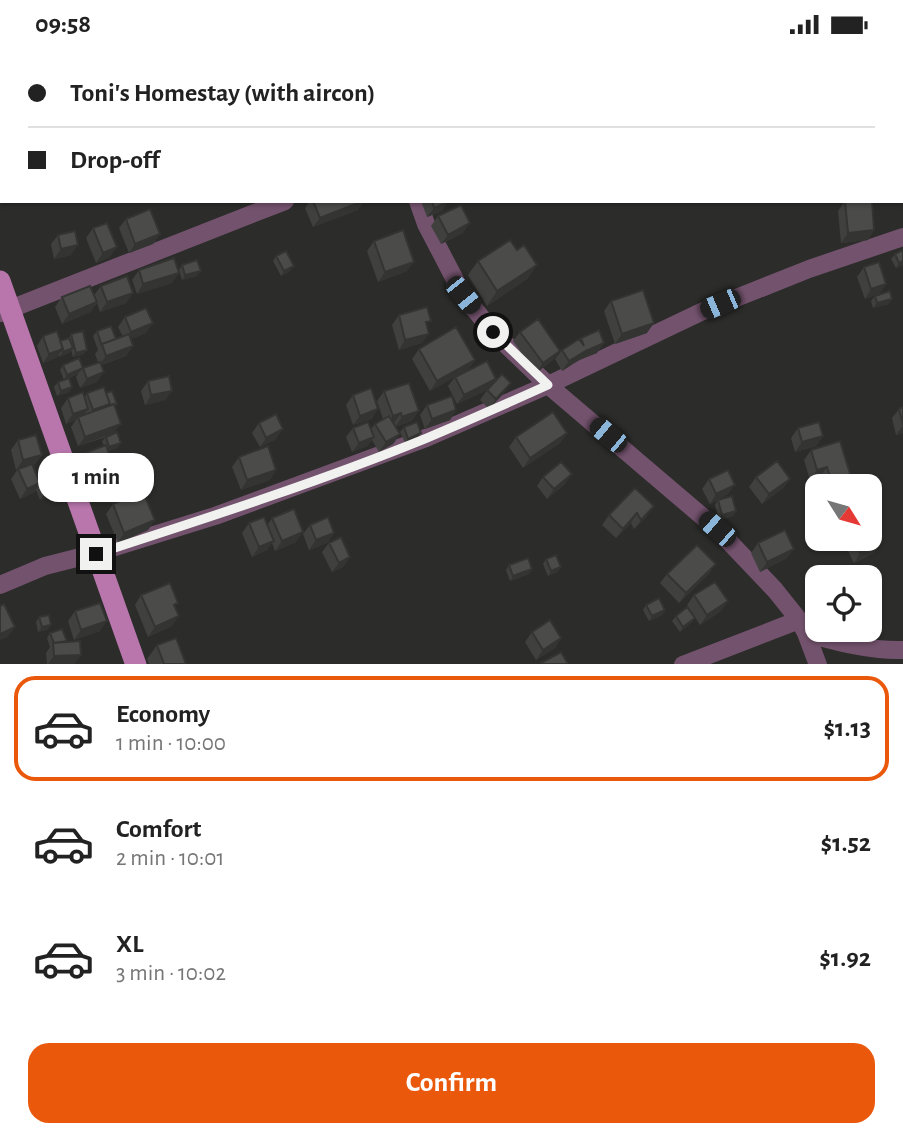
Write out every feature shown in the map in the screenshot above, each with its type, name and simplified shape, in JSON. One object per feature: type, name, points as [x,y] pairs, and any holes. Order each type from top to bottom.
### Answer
[{"type":"main road","points":[[0,281],[5,311],[136,664]]},
{"type":"street","points":[[5,311],[280,203]]},
{"type":"street","points":[[419,203],[426,224],[463,295],[493,332],[548,385],[717,529],[775,590],[802,627],[818,664]]},
{"type":"street","points":[[0,585],[45,566],[96,554],[215,516],[426,438],[759,288],[903,237]]},
{"type":"street","points":[[683,664],[802,627],[844,643],[892,651],[903,650]]},
{"type":"building","points":[[314,203],[358,203],[320,218]]},
{"type":"building","points":[[433,203],[446,203],[434,208]]},
{"type":"building","points":[[845,203],[872,203],[874,230],[848,233]]},
{"type":"building","points":[[461,205],[470,223],[448,235],[438,216]]},
{"type":"building","points":[[150,209],[160,234],[135,244],[126,219]]},
{"type":"building","points":[[107,223],[117,247],[103,253],[93,228]]},
{"type":"building","points":[[403,230],[414,262],[385,272],[374,241]]},
{"type":"building","points":[[75,231],[78,245],[61,249],[58,235]]},
{"type":"building","points":[[510,240],[517,250],[524,245],[537,265],[497,291],[478,261]]},
{"type":"building","points":[[903,250],[903,261],[899,263],[895,254]]},
{"type":"building","points":[[286,251],[294,266],[284,271],[276,256]]},
{"type":"building","points":[[174,258],[179,273],[143,284],[139,270]]},
{"type":"building","points":[[197,260],[201,271],[185,275],[182,265]]},
{"type":"building","points":[[879,262],[886,284],[871,289],[864,267]]},
{"type":"building","points":[[127,276],[133,293],[107,302],[101,286]]},
{"type":"building","points":[[90,286],[97,302],[69,314],[62,297]]},
{"type":"building","points":[[643,290],[654,323],[622,334],[611,301]]},
{"type":"building","points":[[890,291],[892,299],[877,303],[875,296]]},
{"type":"building","points":[[427,307],[431,321],[426,322],[429,334],[405,340],[399,315]]},
{"type":"building","points":[[146,308],[153,323],[131,332],[125,317]]},
{"type":"building","points":[[538,319],[560,351],[543,363],[520,332]]},
{"type":"building","points":[[111,326],[116,339],[102,346],[97,331]]},
{"type":"building","points":[[456,327],[475,360],[437,381],[419,349]]},
{"type":"building","points":[[599,330],[604,343],[569,361],[562,350],[579,339],[584,346],[581,338]]},
{"type":"building","points":[[57,331],[63,349],[49,354],[43,336]]},
{"type":"building","points":[[83,331],[87,350],[76,353],[71,334]]},
{"type":"building","points":[[129,334],[133,346],[106,356],[102,344]]},
{"type":"building","points":[[69,338],[73,348],[63,352],[60,341]]},
{"type":"building","points":[[79,358],[83,368],[67,375],[63,365]]},
{"type":"building","points":[[487,361],[496,379],[464,395],[455,377]]},
{"type":"building","points":[[100,362],[104,372],[87,379],[83,368]]},
{"type":"building","points":[[502,374],[511,383],[496,399],[487,390]]},
{"type":"building","points":[[169,376],[172,391],[151,395],[148,381]]},
{"type":"building","points":[[69,378],[72,387],[61,391],[58,382]]},
{"type":"building","points":[[409,383],[419,411],[402,417],[401,413],[393,416],[384,391]]},
{"type":"building","points":[[104,387],[110,404],[93,410],[87,393]]},
{"type":"building","points":[[371,388],[378,409],[360,416],[353,395]]},
{"type":"building","points":[[112,391],[117,404],[108,406],[110,404],[106,393]]},
{"type":"building","points":[[83,392],[88,409],[73,414],[68,398]]},
{"type":"building","points":[[452,396],[456,410],[432,419],[427,405]]},
{"type":"building","points":[[114,404],[121,424],[85,437],[78,417]]},
{"type":"building","points":[[903,407],[903,425],[899,409]]},
{"type":"building","points":[[553,412],[567,433],[530,458],[516,437]]},
{"type":"building","points":[[276,414],[283,429],[266,438],[259,423]]},
{"type":"building","points":[[389,416],[400,434],[386,442],[375,424]]},
{"type":"building","points":[[368,422],[374,437],[359,443],[353,428]]},
{"type":"building","points":[[417,422],[421,433],[408,439],[404,427]]},
{"type":"building","points":[[819,422],[823,436],[802,442],[798,428]]},
{"type":"building","points":[[117,432],[121,443],[109,447],[106,437]]},
{"type":"building","points":[[36,435],[42,455],[23,460],[18,440]]},
{"type":"building","points":[[840,441],[850,474],[829,474],[827,467],[817,470],[811,450]]},
{"type":"building","points":[[106,445],[114,469],[92,477],[83,454]]},
{"type":"building","points":[[268,446],[276,470],[247,480],[239,457]]},
{"type":"building","points":[[777,461],[790,479],[769,494],[756,477]]},
{"type":"building","points":[[61,462],[66,474],[56,478],[59,485],[47,490],[39,472]]},
{"type":"building","points":[[561,462],[572,474],[554,489],[543,477]]},
{"type":"building","points":[[32,464],[40,483],[27,489],[18,469]]},
{"type":"building","points":[[728,470],[735,485],[716,494],[709,479]]},
{"type":"building","points":[[127,483],[131,494],[121,497],[118,487]]},
{"type":"building","points":[[635,488],[654,506],[641,520],[637,513],[623,529],[609,515]]},
{"type":"building","points":[[143,492],[155,520],[124,533],[113,504]]},
{"type":"building","points":[[732,496],[736,511],[722,515],[718,500]]},
{"type":"building","points":[[294,509],[303,532],[282,541],[272,518]]},
{"type":"building","points":[[264,517],[274,541],[259,547],[249,523]]},
{"type":"building","points":[[328,517],[334,533],[316,540],[310,525]]},
{"type":"building","points":[[785,530],[794,549],[767,562],[758,543]]},
{"type":"building","points":[[341,537],[350,557],[339,563],[329,543]]},
{"type":"building","points":[[697,545],[716,564],[686,593],[667,574]]},
{"type":"building","points":[[556,555],[561,567],[551,571],[546,559]]},
{"type":"building","points":[[528,558],[532,569],[513,576],[509,565]]},
{"type":"building","points":[[715,582],[728,601],[707,615],[694,595]]},
{"type":"building","points":[[170,583],[178,603],[174,605],[179,616],[155,627],[141,595]]},
{"type":"building","points":[[659,598],[665,610],[652,616],[646,605]]},
{"type":"building","points":[[100,603],[107,621],[81,630],[75,611]]},
{"type":"building","points":[[4,604],[15,627],[0,634],[0,606]]},
{"type":"building","points":[[687,607],[695,618],[683,627],[676,616]]},
{"type":"building","points":[[49,615],[51,625],[42,627],[39,617]]},
{"type":"building","points":[[550,620],[561,638],[543,650],[532,632]]},
{"type":"building","points":[[62,629],[67,641],[54,643],[50,633]]},
{"type":"building","points":[[176,638],[186,664],[164,664],[157,645]]},
{"type":"building","points":[[80,641],[81,655],[54,656],[53,643]]},
{"type":"building","points":[[561,652],[568,664],[541,663]]},
{"type":"route","points":[[96,554],[215,516],[336,472],[426,438],[548,385],[493,332]]}]
